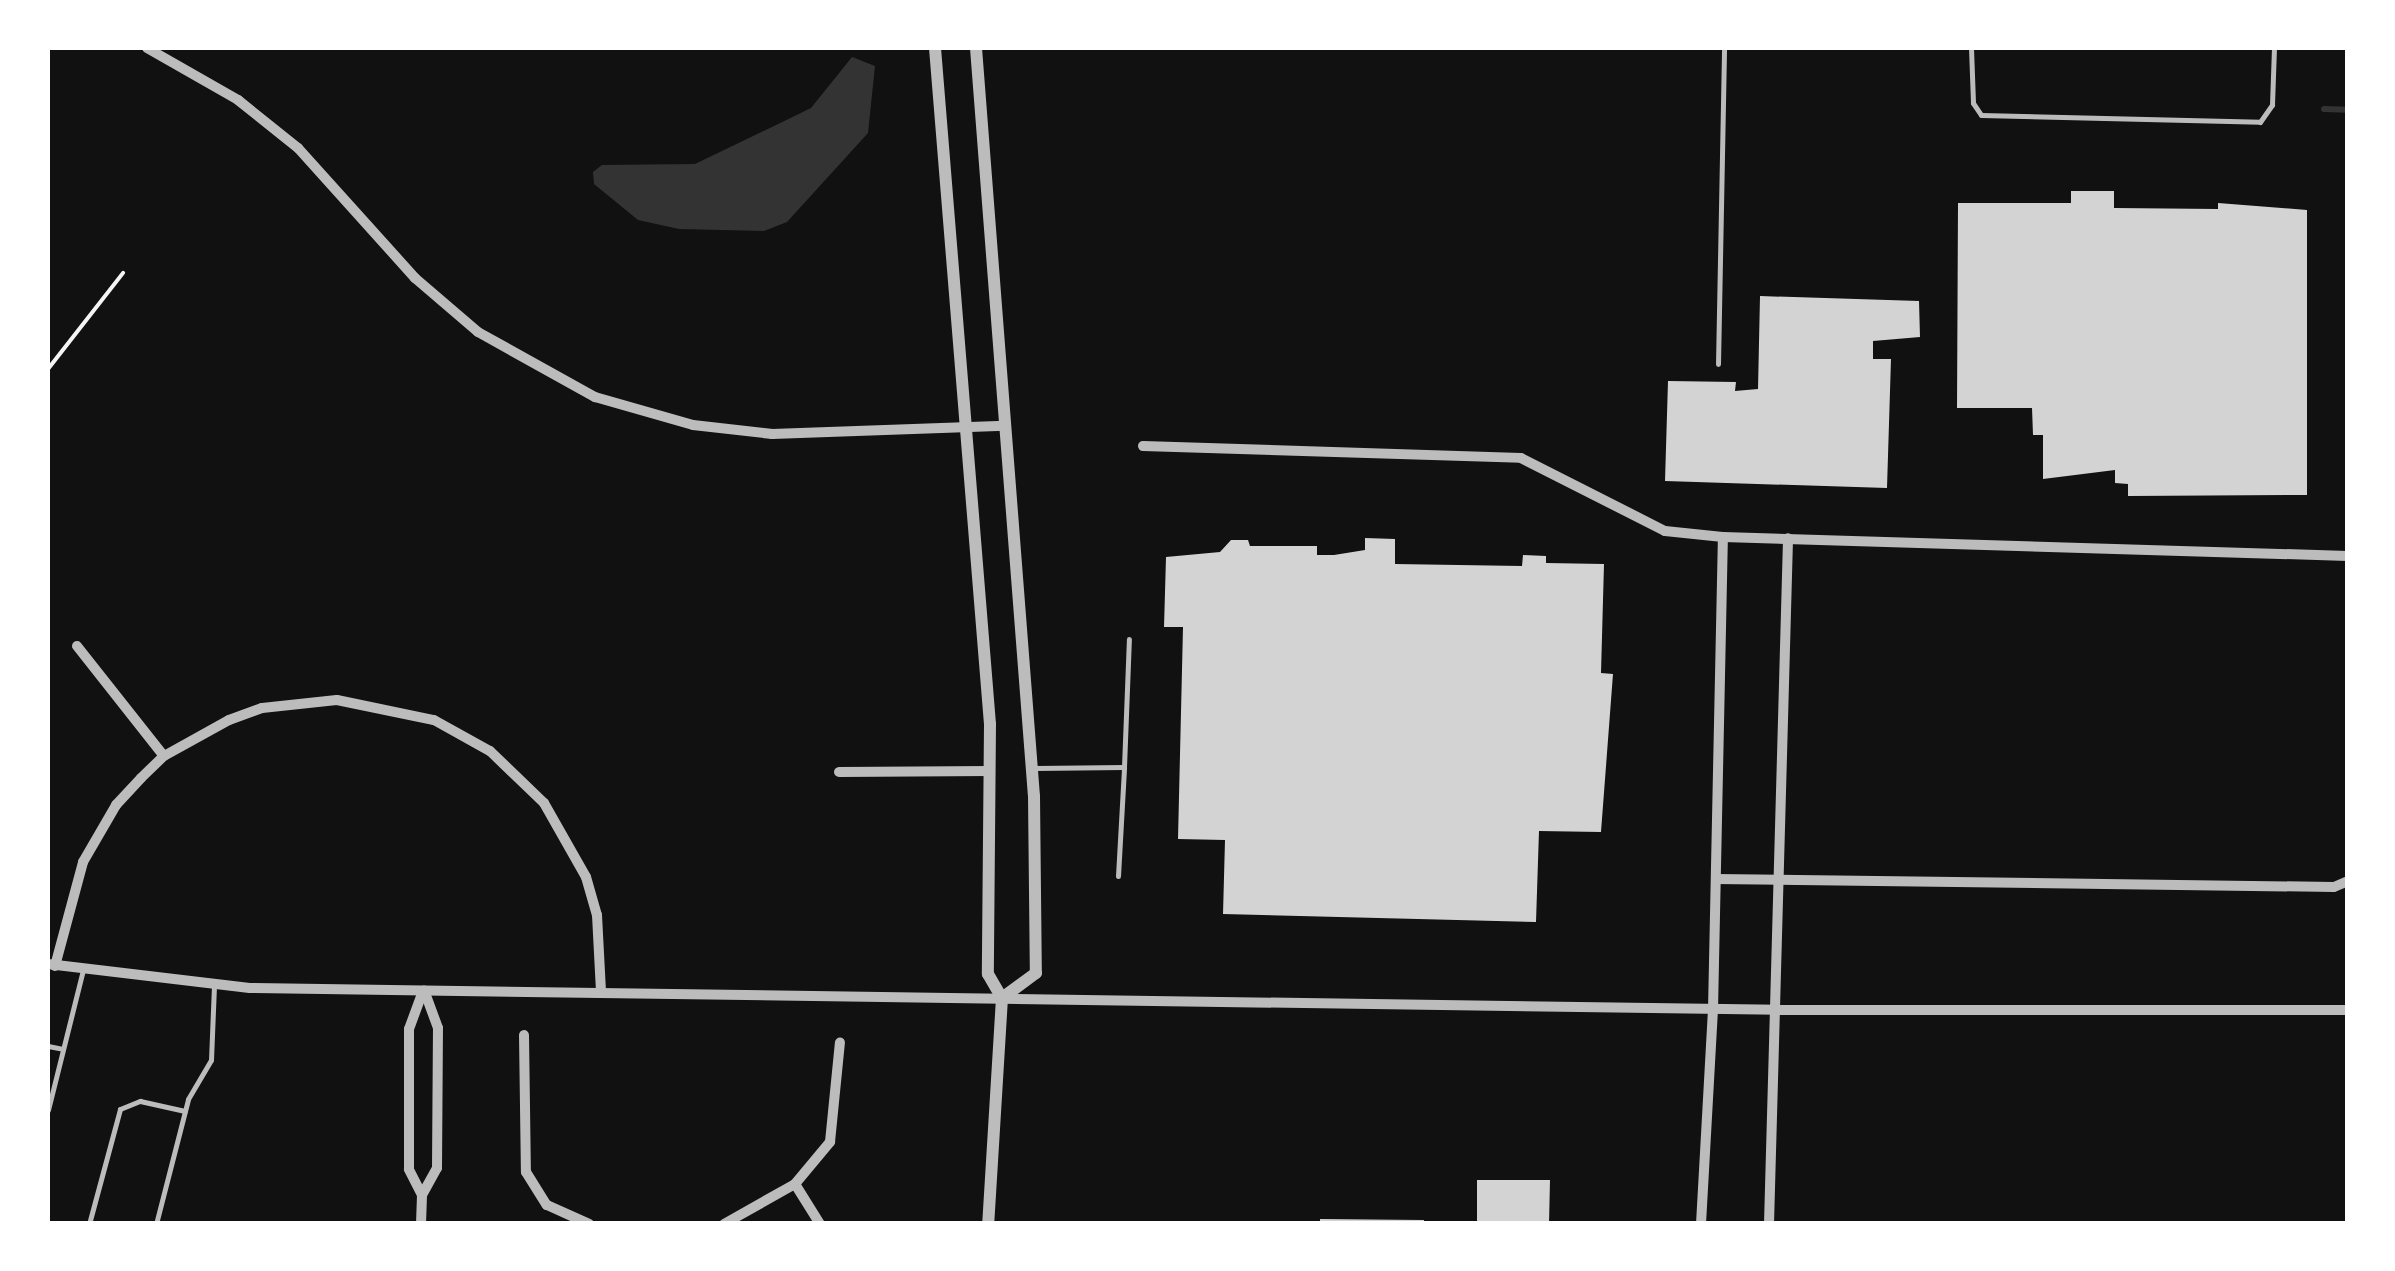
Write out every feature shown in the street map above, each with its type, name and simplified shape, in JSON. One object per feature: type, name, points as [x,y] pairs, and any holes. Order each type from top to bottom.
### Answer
[{"type":"street","points":[[147,48],[238,100],[298,148],[416,278],[478,332],[547,375],[652,416],[732,431],[1005,426]]},
{"type":"street","points":[[935,48],[990,771],[988,974],[1002,998],[988,1224]]},
{"type":"street","points":[[976,48],[1032,768],[1036,973],[1002,998]]},
{"type":"street","points":[[1143,446],[1521,458],[1665,530],[1723,536],[2348,556]]},
{"type":"street","points":[[1701,1224],[1713,1010],[1723,536]]},
{"type":"street","points":[[1769,1224],[1778,1010],[1788,538]]},
{"type":"street","points":[[77,646],[164,756]]},
{"type":"street","points":[[601,991],[597,915],[566,834],[521,778],[462,734],[371,703],[300,702],[229,720],[164,756],[98,832],[73,891],[51,965],[214,986],[1713,1010],[2348,1010]]},
{"type":"street","points":[[839,772],[990,771]]},
{"type":"street","points":[[1716,879],[2334,887],[2348,881]]},
{"type":"street","points":[[422,1195],[409,1168],[409,1028],[424,990]]},
{"type":"street","points":[[421,1224],[422,1195],[437,1168],[438,1028],[424,990]]},
{"type":"street","points":[[524,1035],[526,1172],[546,1204],[590,1224]]},
{"type":"street","points":[[724,1224],[794,1184],[830,1142],[840,1042]]},
{"type":"street","points":[[794,1184],[820,1224]]},
{"type":"lane","points":[[1718,364],[1724,48]]},
{"type":"lane","points":[[1971,48],[1973,103],[1982,116],[2260,122],[2272,105],[2274,48]]},
{"type":"lane","points":[[1118,876],[1129,639]]},
{"type":"lane","points":[[1032,768],[1124,767]]},
{"type":"lane","points":[[48,1110],[83,970]]},
{"type":"lane","points":[[156,1224],[185,1110],[211,1060],[214,986]]},
{"type":"lane","points":[[48,1046],[63,1049]]},
{"type":"lane","points":[[89,1224],[120,1109],[128,1100],[185,1110]]},
{"type":"path","points":[[48,368],[123,273]]},
{"type":"shaded area","points":[[852,57],[875,66],[868,133],[787,222],[764,231],[679,229],[638,220],[594,184],[593,172],[602,165],[695,164],[811,108]]},
{"type":"building","points":[[2071,191],[2114,191],[2114,208],[2218,209],[2218,203],[2307,210],[2307,495],[2128,496],[2128,484],[2115,483],[2115,470],[2043,479],[2043,435],[2033,435],[2032,408],[1957,408],[1958,203],[2071,203]]},
{"type":"building","points":[[1760,296],[1919,301],[1920,337],[1873,341],[1873,359],[1891,359],[1887,488],[1665,481],[1668,381],[1736,382],[1735,391],[1758,389]]},
{"type":"building","points":[[1365,538],[1395,539],[1395,564],[1522,566],[1523,555],[1546,556],[1546,563],[1604,564],[1601,673],[1613,674],[1601,832],[1539,831],[1536,922],[1223,914],[1225,840],[1178,839],[1183,627],[1164,627],[1166,557],[1220,552],[1231,540],[1248,540],[1250,546],[1317,546],[1317,555],[1334,555],[1365,550]]},
{"type":"building","points":[[1477,1180],[1550,1180],[1549,1224],[1477,1224]]},
{"type":"building","points":[[1320,1219],[1424,1220],[1424,1224],[1320,1224]]},
{"type":"waterway","points":[[2324,109],[2348,110]]}]
